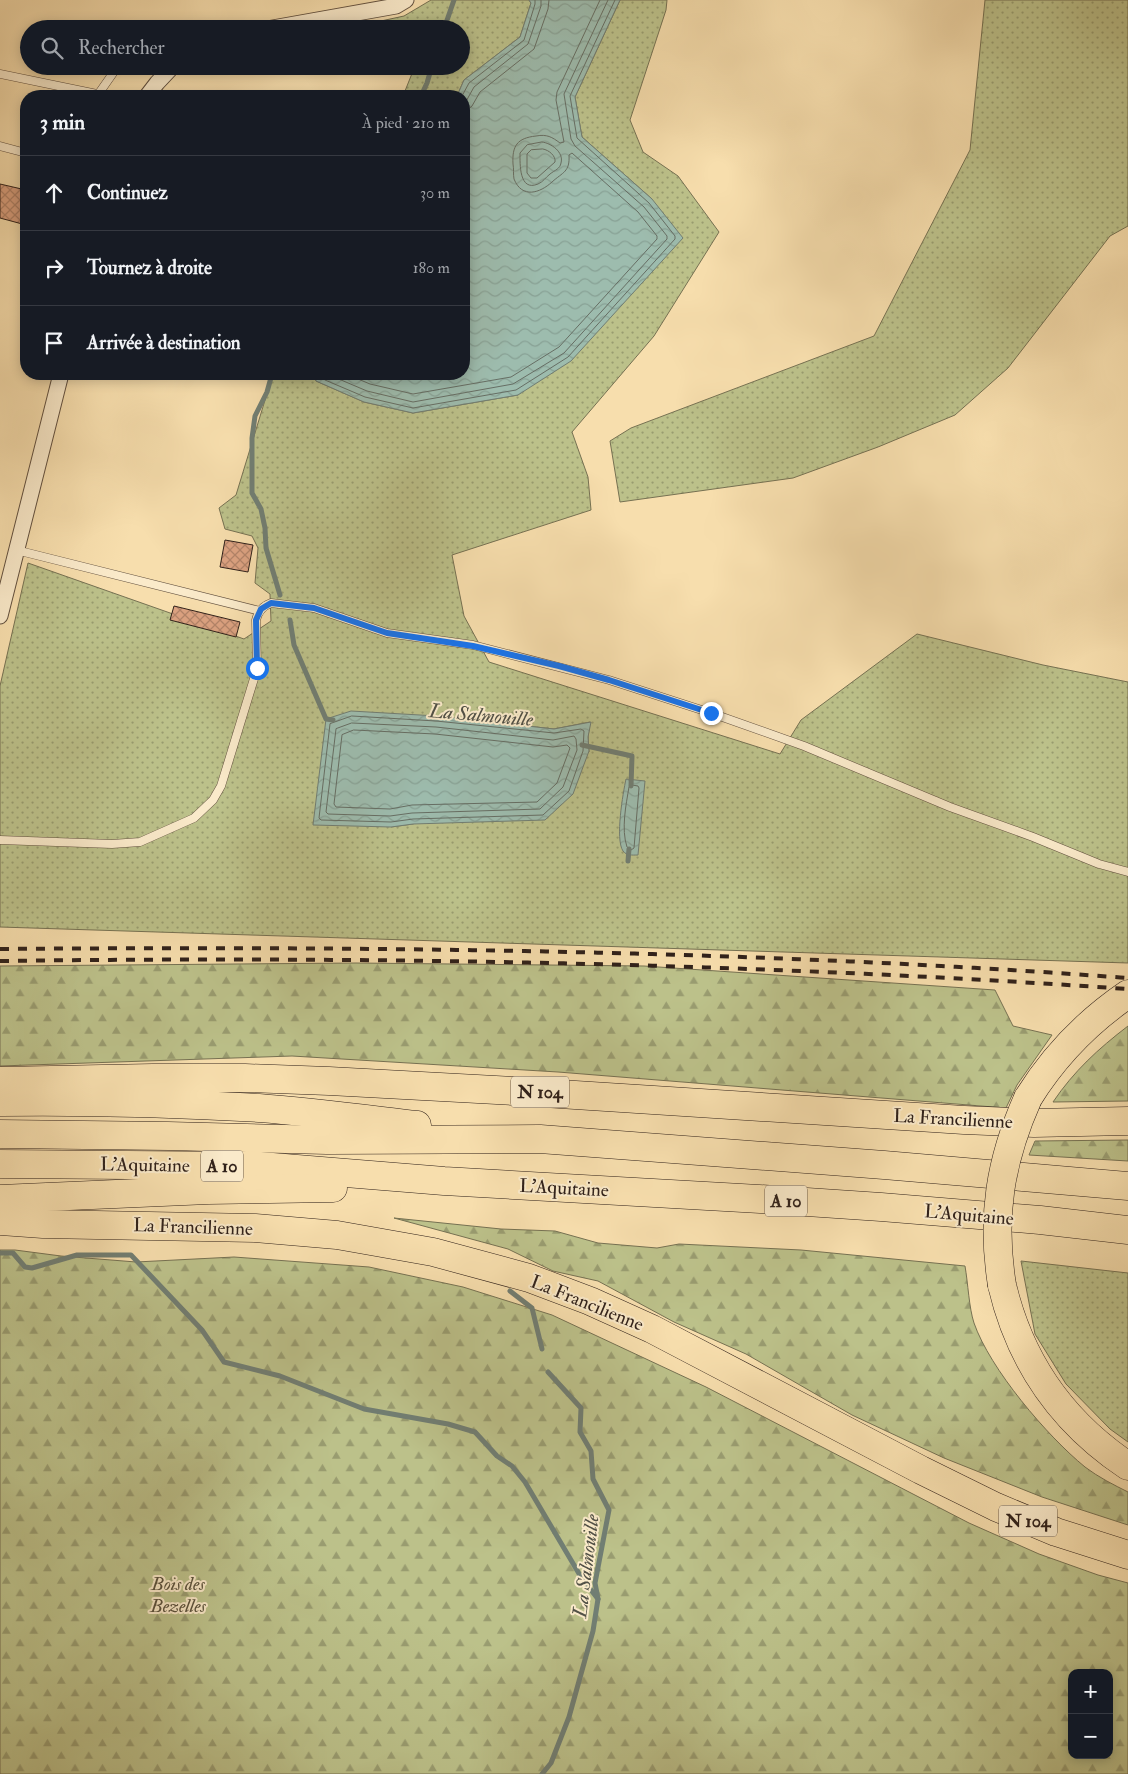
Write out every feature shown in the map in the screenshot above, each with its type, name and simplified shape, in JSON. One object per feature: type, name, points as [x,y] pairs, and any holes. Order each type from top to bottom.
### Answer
[{"type":"highway","points":[[1128,994],[1098,1016],[1068,1044],[1053,1061],[1028,1098],[1010,1142],[1002,1170],[996,1213],[997,1250],[1002,1285],[1010,1317],[1026,1354],[1045,1388],[1085,1433],[1128,1466]]},
{"type":"highway","name":"La Francilienne","points":[[0,1081],[153,1078],[320,1080],[964,1120],[1034,1123],[1128,1121]]},
{"type":"highway","points":[[0,1102],[95,1101],[260,1108],[540,1139]]},
{"type":"highway","name":"L'Aquitaine","points":[[0,1134],[328,1140],[540,1139],[1128,1186]]},
{"type":"highway","name":"L'Aquitaine","points":[[0,1164],[260,1166],[444,1181],[777,1200],[1030,1220],[1128,1230]]},
{"type":"highway","points":[[0,1199],[190,1191],[331,1188],[444,1181]]},
{"type":"highway","name":"La Francilienne","points":[[0,1221],[43,1224],[255,1228],[337,1235],[433,1252],[529,1278],[590,1301],[652,1329],[921,1470],[996,1507],[1056,1532],[1128,1555]]},
{"type":"street","points":[[317,20],[396,6],[406,0]]},
{"type":"street","points":[[152,90],[165,75]]},
{"type":"street","points":[[1,607],[59,380]]},
{"type":"lane","points":[[0,74],[74,90]]},
{"type":"lane","points":[[101,90],[111,75]]},
{"type":"lane","points":[[0,146],[20,151]]},
{"type":"lane","points":[[16,550],[260,610]]},
{"type":"lane","points":[[0,840],[112,844],[140,842],[194,818],[213,800],[221,786],[257,668],[256,620],[260,610],[271,603],[314,608],[387,633],[473,646],[609,680],[804,746],[1099,864],[1128,872]]},
{"type":"green space","points":[[431,0],[529,0],[531,3],[520,37],[464,80],[460,90],[405,90],[411,75],[470,75],[470,20],[386,20],[404,16]]},
{"type":"green space","points":[[620,0],[667,0],[666,10],[630,120],[643,152],[678,176],[719,232],[654,336],[572,432],[588,477],[591,510],[452,555],[464,616],[489,662],[780,754],[801,720],[917,634],[1043,665],[1128,682],[1128,963],[0,927],[0,686],[28,563],[244,639],[271,621],[270,594],[255,583],[258,548],[252,536],[225,529],[219,508],[236,495],[271,380],[316,380],[364,402],[413,413],[518,395],[652,199],[582,137],[575,97]],"holes":[[[437,716],[554,729],[590,722],[589,752],[413,824],[391,827]]]},
{"type":"green space","points":[[985,0],[1128,0],[1128,226],[1110,236],[1008,368],[955,415],[878,447],[793,478],[620,502],[610,441],[631,428],[874,336],[970,150]]},
{"type":"green space","points":[[356,963],[644,966],[995,990],[1013,1026],[1052,1035],[1017,1085],[1006,1108],[558,1072],[292,1056],[0,1066],[0,966]]},
{"type":"green space","points":[[1128,1026],[1128,1101],[1053,1102],[1069,1080],[1087,1061]]},
{"type":"green space","points":[[1128,1140],[1128,1161],[1029,1155],[1035,1141]]},
{"type":"green space","points":[[394,1218],[501,1229],[555,1231],[598,1243],[657,1248],[679,1244],[801,1250],[965,1266],[972,1317],[993,1361],[1021,1401],[1070,1454],[1095,1474],[1128,1492],[1128,1525],[1042,1497],[944,1458],[852,1415],[746,1354],[674,1322],[598,1281],[553,1271],[508,1249]]},
{"type":"green space","name":"Bois des Bezelles","points":[[0,1250],[136,1262],[234,1257],[369,1267],[463,1287],[552,1315],[706,1387],[969,1523],[1039,1554],[1098,1575],[1128,1583],[1128,1774],[0,1774]]},
{"type":"green space","points":[[1021,1261],[1128,1273],[1128,1442],[1110,1429],[1066,1384],[1035,1334]]},
{"type":"water","points":[[529,0],[620,0],[575,97],[582,137],[652,199],[683,238],[571,361],[518,395],[413,413],[364,402],[316,381],[470,380],[470,90],[460,90],[464,80],[520,37],[531,3]]},
{"type":"water","points":[[351,711],[437,716],[554,729],[591,722],[588,737],[589,751],[573,794],[545,820],[413,824],[391,827],[313,825],[326,719]]},
{"type":"water","points":[[626,779],[645,781],[638,855],[626,854],[621,845],[620,816]]},
{"type":"building","points":[[0,184],[20,189],[20,223],[0,218]]},
{"type":"building","points":[[225,540],[253,545],[248,572],[220,567]]},
{"type":"building","points":[[174,606],[240,622],[236,637],[170,620]]},
{"type":"waterway","name":"La Salmouille","points":[[447,20],[454,0]]},
{"type":"waterway","name":"La Salmouille","points":[[424,90],[429,75]]},
{"type":"waterway","name":"La Salmouille","points":[[270,380],[267,392],[255,416],[252,438],[252,493],[261,509],[265,528],[266,548],[280,595]]},
{"type":"waterway","name":"La Salmouille","points":[[290,620],[294,645],[326,719],[333,720]]},
{"type":"waterway","name":"La Salmouille","points":[[582,745],[632,756],[631,786]]},
{"type":"waterway","name":"La Salmouille","points":[[628,861],[629,849]]},
{"type":"waterway","points":[[0,1253],[13,1253],[25,1267],[32,1268],[77,1255],[131,1255],[202,1330],[224,1362],[280,1376],[364,1409],[448,1424],[475,1432],[497,1456],[512,1466],[525,1482],[581,1577],[598,1599]]},
{"type":"waterway","name":"La Salmouille","points":[[510,1291],[532,1308],[542,1349]]},
{"type":"waterway","name":"La Salmouille","points":[[542,1774],[551,1763],[569,1717],[593,1631],[598,1599],[595,1583],[609,1510],[593,1479],[591,1451],[580,1432],[581,1408],[548,1372]]},
{"type":"railway","points":[[0,949],[282,948],[564,952],[846,961],[1128,978]]},
{"type":"railway","points":[[0,961],[282,960],[564,963],[846,973],[1128,989]]},
{"type":"route","points":[[257,668],[257,614],[266,605],[271,603],[314,608],[387,633],[473,646],[559,666],[711,713]]}]
